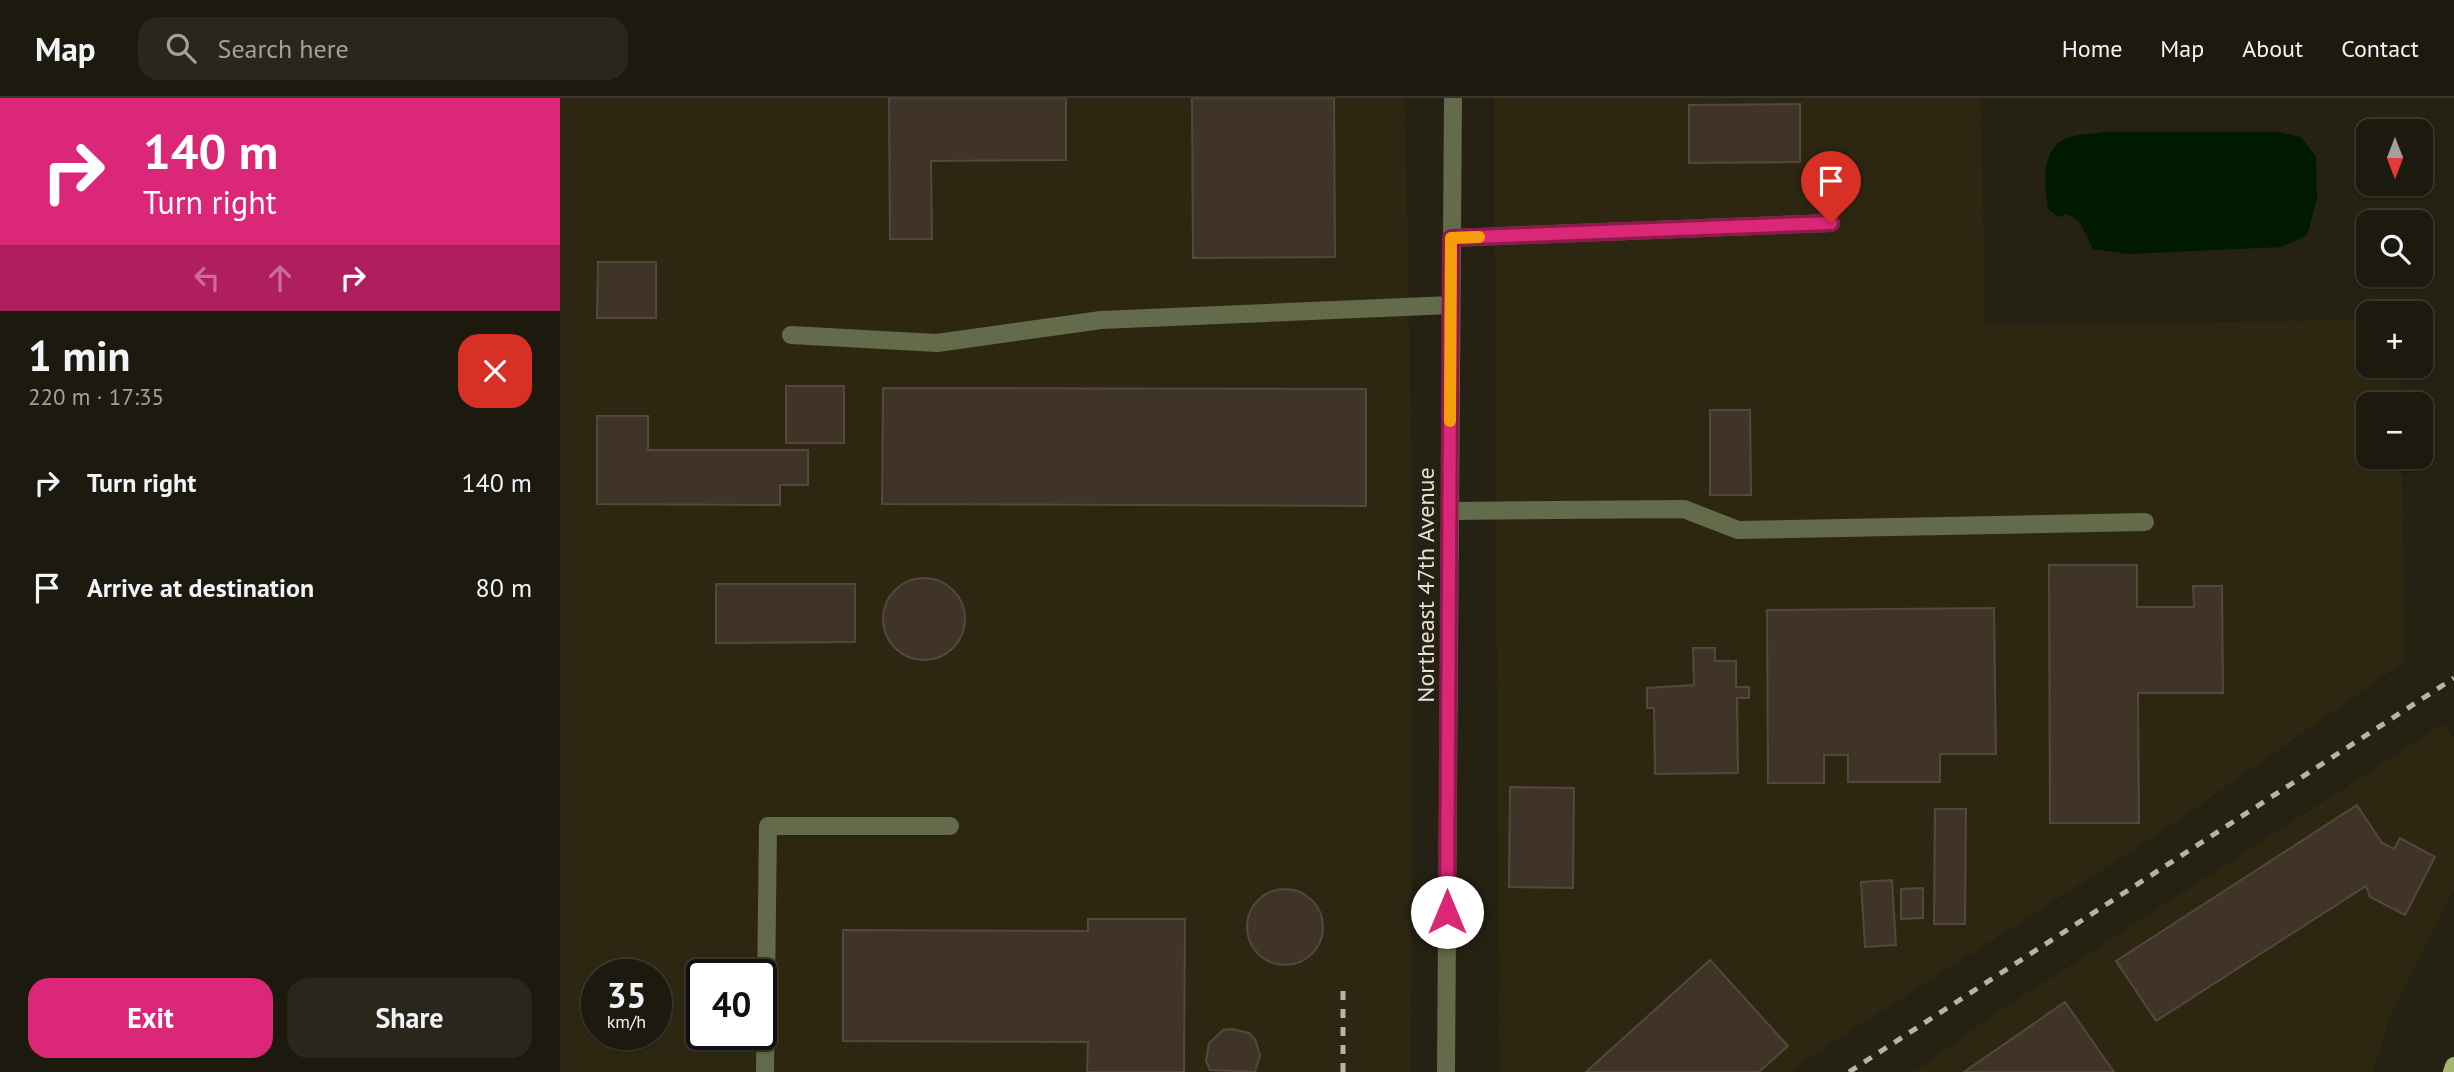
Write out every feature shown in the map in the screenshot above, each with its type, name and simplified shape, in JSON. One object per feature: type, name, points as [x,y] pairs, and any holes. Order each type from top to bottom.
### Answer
[{"type":"main road","points":[[2452,1072],[2454,1066]]},
{"type":"street","name":"Northeast 47th Avenue","points":[[1446,1072],[1452,98]]},
{"type":"street","points":[[1451,238],[1831,223]]},
{"type":"street","points":[[791,335],[937,343],[1101,320],[1451,305]]},
{"type":"street","points":[[1450,511],[1685,509],[1738,530],[2145,522]]},
{"type":"street","points":[[765,1072],[768,826],[950,826]]},
{"type":"shaded area","points":[[560,98],[1405,98],[1413,533],[1411,1072],[560,1072]]},
{"type":"shaded area","points":[[1494,98],[1981,98],[1985,325],[2356,320],[2356,378],[2401,378],[2402,392],[2356,392],[2356,469],[2402,469],[2405,661],[2154,837],[1810,1057],[1794,1072],[1499,1072]]},
{"type":"shaded area","points":[[2103,132],[2278,132],[2301,137],[2316,157],[2317,199],[2307,235],[2281,247],[2128,254],[2093,249],[2079,221],[2067,214],[2058,217],[2048,209],[2046,170],[2051,151],[2057,144],[2074,136]]},
{"type":"shaded area","points":[[2443,724],[2454,737],[2454,891],[2392,1011],[2373,1072],[1914,1072],[1989,1018]]},
{"type":"building","points":[[889,98],[1066,98],[1066,160],[931,161],[932,239],[890,239]]},
{"type":"building","points":[[1192,98],[1334,98],[1335,257],[1193,258]]},
{"type":"building","points":[[1800,104],[1800,162],[1689,163],[1689,105]]},
{"type":"building","points":[[598,262],[656,262],[656,318],[597,318]]},
{"type":"building","points":[[786,386],[844,386],[844,443],[786,443]]},
{"type":"building","points":[[883,388],[1366,389],[1366,506],[882,504]]},
{"type":"building","points":[[1710,410],[1750,410],[1751,495],[1710,495]]},
{"type":"building","points":[[597,416],[648,416],[648,450],[808,450],[808,485],[780,485],[780,505],[597,504]]},
{"type":"building","points":[[2049,565],[2137,565],[2137,607],[2194,607],[2193,586],[2222,586],[2223,693],[2138,693],[2139,823],[2050,823]]},
{"type":"building","points":[[924,578],[940,581],[953,590],[962,603],[965,619],[962,635],[953,648],[940,657],[924,660],[908,657],[895,648],[886,635],[883,619],[886,603],[895,590],[908,581]]},
{"type":"building","points":[[716,584],[855,584],[855,642],[716,643]]},
{"type":"building","points":[[1994,608],[1996,754],[1940,754],[1940,782],[1848,782],[1848,755],[1824,755],[1824,783],[1768,783],[1767,610]]},
{"type":"building","points":[[1693,648],[1715,648],[1715,661],[1736,661],[1736,687],[1749,687],[1749,698],[1737,698],[1738,773],[1655,774],[1654,708],[1647,708],[1647,688],[1694,685]]},
{"type":"building","points":[[1510,787],[1574,788],[1573,888],[1509,887]]},
{"type":"building","points":[[2357,805],[2382,843],[2394,849],[2400,838],[2435,857],[2405,915],[2370,897],[2366,886],[2156,1021],[2116,961]]},
{"type":"building","points":[[1935,809],[1966,809],[1965,924],[1934,924]]},
{"type":"building","points":[[1892,880],[1896,945],[1865,947],[1861,882]]},
{"type":"building","points":[[1923,888],[1923,918],[1901,919],[1901,889]]},
{"type":"building","points":[[1278,889],[1292,889],[1306,895],[1317,906],[1323,927],[1320,942],[1312,954],[1292,965],[1278,965],[1264,959],[1253,948],[1247,934],[1247,920],[1253,906],[1264,895]]},
{"type":"building","points":[[1088,919],[1185,919],[1184,1072],[1087,1072],[1088,1042],[843,1041],[843,930],[1088,931]]},
{"type":"building","points":[[1710,960],[1788,1046],[1759,1072],[1586,1072]]},
{"type":"building","points":[[2065,1002],[2114,1072],[1964,1072]]},
{"type":"building","points":[[1223,1030],[1249,1033],[1255,1039],[1260,1055],[1255,1072],[1210,1070],[1206,1061],[1209,1043]]},
{"type":"railway","points":[[1849,1072],[2454,678]]},
{"type":"railway","points":[[1343,990],[1343,1072]]},
{"type":"slow traffic","points":[[1450,421],[1451,238],[1479,237]]},
{"type":"route","points":[[1447,912],[1451,238],[1831,223]]}]
